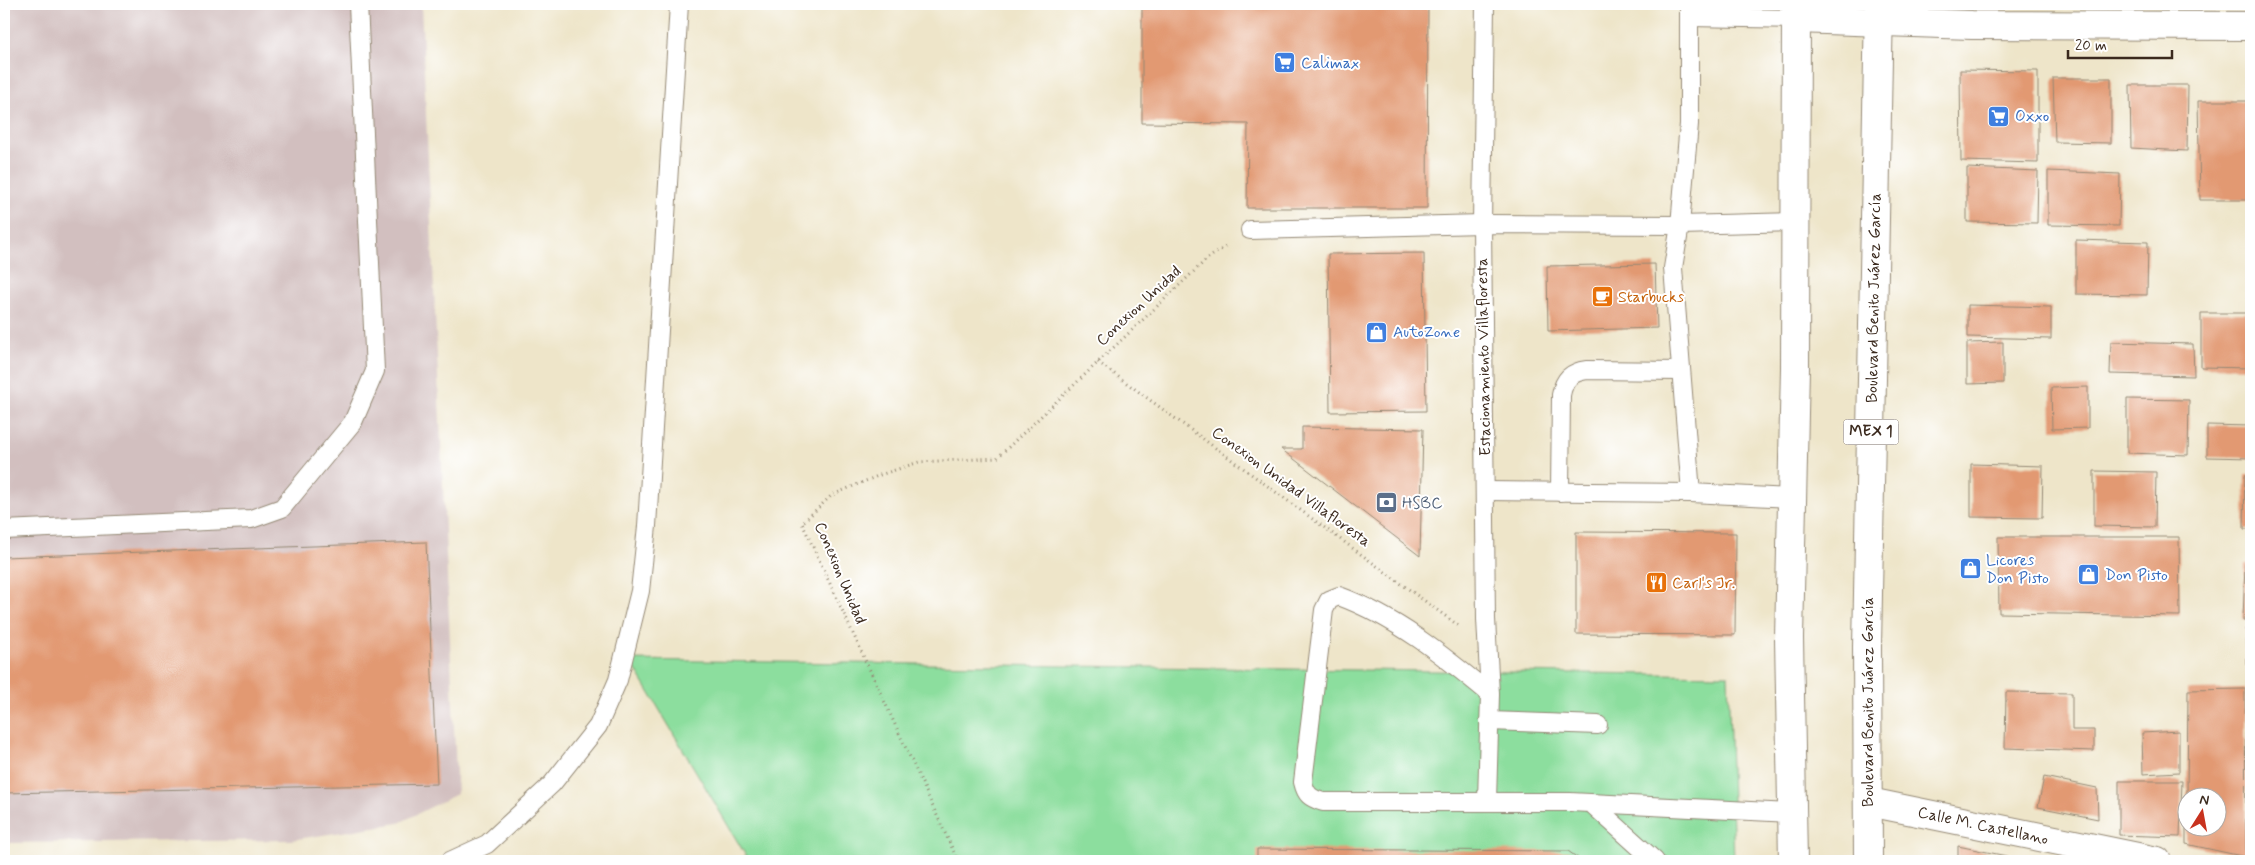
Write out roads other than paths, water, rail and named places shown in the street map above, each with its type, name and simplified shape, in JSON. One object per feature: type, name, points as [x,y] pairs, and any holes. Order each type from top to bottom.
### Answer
[{"type":"main road","points":[[1793,861],[1789,638],[1796,222],[1796,11],[1879,12],[1972,25],[2251,26]]},
{"type":"main road","name":"Boulevard Benito Juárez García","points":[[1868,861],[1867,646],[1879,12]]},
{"type":"main road","name":"Calle M. Castellano","points":[[1869,802],[2157,861]]},
{"type":"lane","points":[[4,530],[251,519],[282,508],[353,422],[375,370],[358,4]]},
{"type":"lane","points":[[450,861],[487,844],[552,784],[598,726],[618,680],[640,591],[647,526],[678,4]]},
{"type":"lane","name":"Estacionamiento Villafloresta","points":[[1484,4],[1482,224],[1486,619],[1490,694],[1487,801]]},
{"type":"lane","points":[[1691,493],[1672,268],[1680,225],[1689,124],[1689,10],[1796,11]]},
{"type":"lane","points":[[1250,230],[1482,224],[1680,225],[1796,222]]},
{"type":"lane","points":[[1560,492],[1561,395],[1562,386],[1568,377],[1577,372],[1587,370],[1681,371]]},
{"type":"lane","points":[[1486,491],[1691,493],[1792,498]]},
{"type":"lane","points":[[1490,694],[1444,657],[1400,626],[1339,596],[1329,600],[1324,610],[1303,782],[1308,796],[1323,802],[1487,801],[1792,813]]},
{"type":"lane","points":[[1489,721],[1598,725]]},
{"type":"lane","points":[[1592,804],[1655,861]]},
{"type":"place","name":"Calimax","points":[[1285,63]]},
{"type":"place","name":"Oxxo","points":[[1999,116]]},
{"type":"place","name":"Starbucks","points":[[1602,297]]},
{"type":"place","name":"AutoZone","points":[[1377,332]]},
{"type":"place","name":"HSBC","points":[[1386,503]]},
{"type":"place","name":"Licores Don Pisto","points":[[1970,569]]},
{"type":"place","name":"Don Pisto","points":[[2089,575]]},
{"type":"place","name":"Carl's Jr.","points":[[1656,583]]}]
